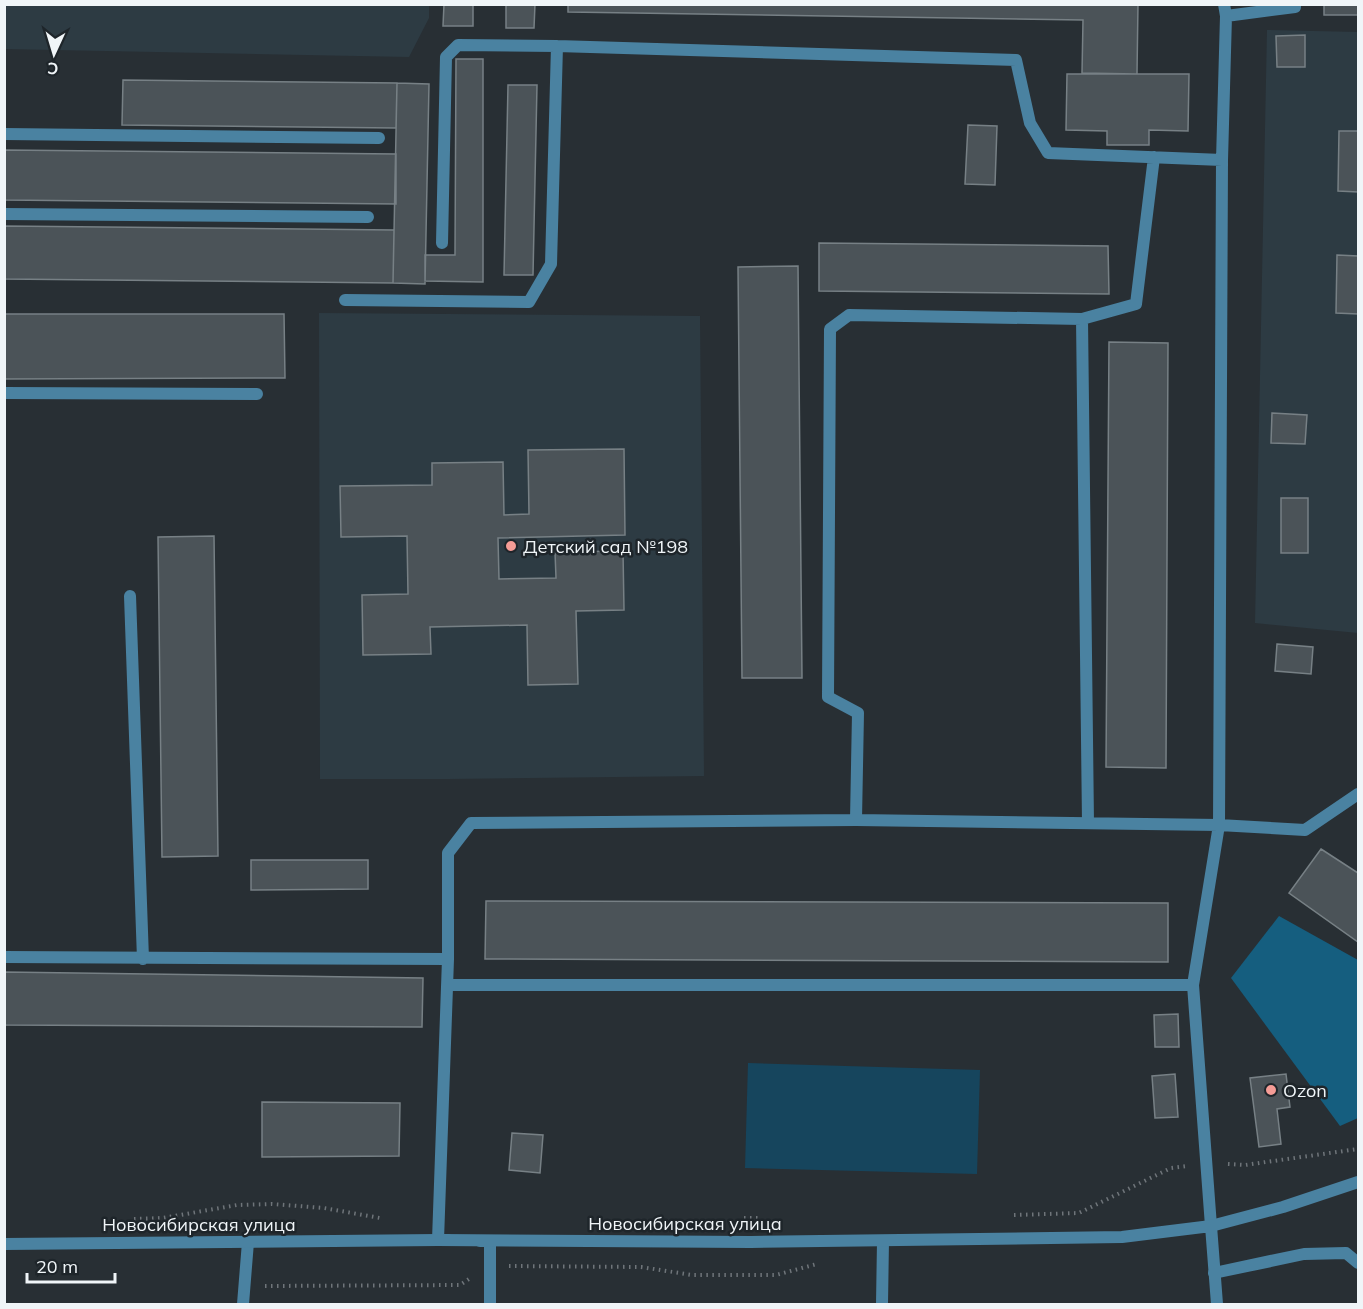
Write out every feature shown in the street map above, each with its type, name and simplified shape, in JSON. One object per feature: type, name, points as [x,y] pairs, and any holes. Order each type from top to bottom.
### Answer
[{"type":"street","points":[[1216,1305],[1193,985],[1219,825],[1221,160],[1225,10],[1294,7],[1295,4]]},
{"type":"street","points":[[442,243],[446,57],[459,45],[1016,60],[1030,123],[1048,153],[1221,160]]},
{"type":"street","points":[[345,300],[529,302],[551,264],[557,46]]},
{"type":"street","points":[[4,134],[379,138]]},
{"type":"street","points":[[856,820],[858,713],[828,697],[830,329],[849,315],[1082,319],[1136,304],[1154,157]]},
{"type":"street","points":[[4,214],[368,217]]},
{"type":"street","points":[[1082,319],[1088,823]]},
{"type":"street","points":[[4,393],[257,394]]},
{"type":"street","points":[[130,596],[143,959]]},
{"type":"street","points":[[438,1240],[448,959],[448,853],[471,823],[856,820],[1219,825],[1305,830],[1359,794]]},
{"type":"street","points":[[4,957],[448,959]]},
{"type":"street","points":[[447,985],[1193,985]]},
{"type":"street","name":"Новосибирская улица","points":[[4,1244],[438,1240],[882,1241],[1122,1237],[1211,1226],[1283,1207],[1359,1182]]},
{"type":"street","points":[[490,1241],[490,1305]]},
{"type":"street","points":[[882,1241],[882,1305]]},
{"type":"street","points":[[243,1305],[248,1242]]},
{"type":"street","points":[[1214,1273],[1304,1254],[1346,1253],[1359,1263]]},
{"type":"path","points":[[1007,1215],[1079,1213],[1171,1168],[1207,1163],[1245,1165],[1359,1149]]},
{"type":"path","points":[[130,1219],[163,1218],[237,1205],[272,1204],[324,1208],[388,1219]]},
{"type":"path","points":[[737,1218],[761,1218]]},
{"type":"shaded area","points":[[5,4],[429,4],[429,18],[409,57],[5,49]]},
{"type":"shaded area","points":[[1267,30],[1358,32],[1358,633],[1255,623]]},
{"type":"shaded area","name":"Детский сад №198","points":[[319,313],[700,316],[704,776],[320,779]]},
{"type":"shaded area","points":[[1279,916],[1358,960],[1358,1118],[1340,1126],[1231,978]]},
{"type":"shaded area","points":[[748,1063],[980,1070],[977,1174],[745,1168]]},
{"type":"building","points":[[444,4],[473,4],[473,26],[443,26]]},
{"type":"building","points":[[506,4],[535,4],[534,28],[506,28]]},
{"type":"building","points":[[568,4],[1138,4],[1137,74],[1082,73],[1083,20],[568,12]]},
{"type":"building","points":[[1324,4],[1358,4],[1358,15],[1324,15]]},
{"type":"building","points":[[1305,35],[1305,67],[1277,67],[1276,36]]},
{"type":"building","points":[[456,59],[483,59],[483,282],[425,281],[425,255],[455,255]]},
{"type":"building","points":[[1067,74],[1189,74],[1188,131],[1149,130],[1149,145],[1107,145],[1107,131],[1066,130]]},
{"type":"building","points":[[123,80],[397,83],[396,128],[122,125]]},
{"type":"building","points":[[397,83],[429,84],[425,284],[393,283]]},
{"type":"building","points":[[508,85],[537,85],[533,275],[504,275]]},
{"type":"building","points":[[968,125],[997,126],[995,185],[965,184]]},
{"type":"building","points":[[1339,131],[1358,131],[1358,192],[1338,191]]},
{"type":"building","points":[[4,150],[396,154],[396,204],[4,200]]},
{"type":"building","points":[[4,226],[394,230],[393,283],[4,279]]},
{"type":"building","points":[[819,243],[1108,246],[1109,294],[819,291]]},
{"type":"building","points":[[1337,255],[1358,256],[1358,314],[1336,313]]},
{"type":"building","points":[[798,266],[802,678],[742,678],[738,267]]},
{"type":"building","points":[[4,314],[284,314],[285,378],[4,379]]},
{"type":"building","points":[[1109,342],[1168,343],[1166,768],[1106,767]]},
{"type":"building","points":[[1272,413],[1307,415],[1305,444],[1271,443]]},
{"type":"building","points":[[624,449],[625,535],[498,538],[499,579],[556,578],[555,552],[623,551],[624,610],[576,611],[578,684],[528,685],[527,625],[430,627],[431,654],[363,655],[362,595],[408,594],[407,536],[341,537],[340,486],[432,485],[432,463],[503,462],[504,515],[529,514],[528,450]]},
{"type":"building","points":[[1281,498],[1308,498],[1308,553],[1281,553]]},
{"type":"building","points":[[214,536],[218,856],[162,857],[158,537]]},
{"type":"building","points":[[1277,644],[1313,647],[1311,674],[1275,671]]},
{"type":"building","points":[[1321,849],[1358,873],[1358,942],[1289,893]]},
{"type":"building","points":[[251,860],[368,860],[368,889],[251,890]]},
{"type":"building","points":[[486,901],[1168,903],[1168,962],[485,959]]},
{"type":"building","points":[[4,972],[423,978],[422,1027],[4,1025]]},
{"type":"building","points":[[1178,1014],[1179,1047],[1155,1047],[1154,1015]]},
{"type":"building","points":[[1175,1074],[1178,1117],[1155,1118],[1152,1076]]},
{"type":"building","points":[[1286,1074],[1290,1107],[1277,1109],[1281,1144],[1259,1147],[1250,1078]]},
{"type":"building","points":[[262,1102],[400,1103],[399,1156],[262,1157]]},
{"type":"building","points":[[512,1133],[543,1135],[540,1173],[509,1170]]},
{"type":"place","name":"Детский сад №198","points":[[511,546]]},
{"type":"place","name":"Ozon","points":[[1271,1090]]}]
